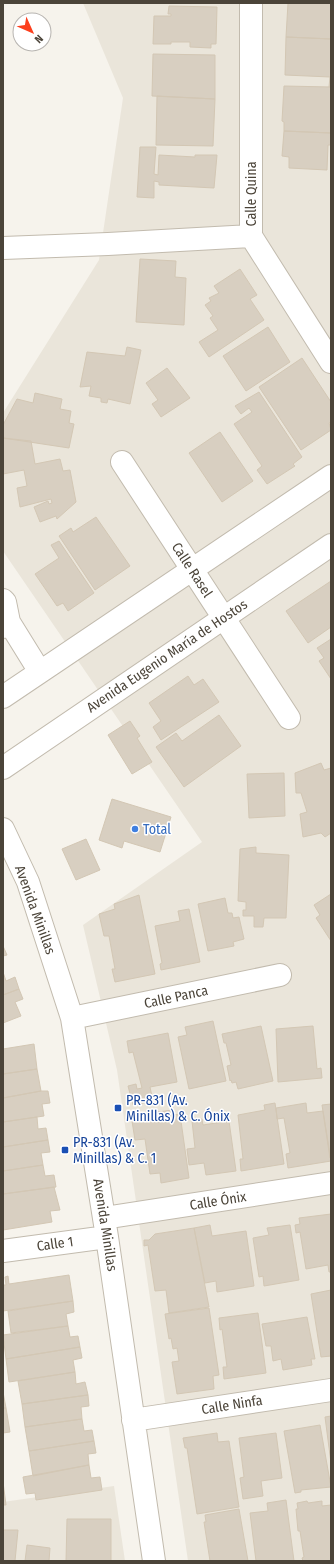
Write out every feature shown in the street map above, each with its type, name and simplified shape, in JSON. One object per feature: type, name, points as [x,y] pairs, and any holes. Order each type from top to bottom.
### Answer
[{"type":"street","name":"Calle Quina","points":[[251,3],[251,236],[331,362]]},
{"type":"street","points":[[3,248],[251,236]]},
{"type":"street","name":"Calle Rasel","points":[[122,462],[289,718]]},
{"type":"street","points":[[3,697],[331,476]]},
{"type":"street","name":"Avenida Eugenio María de Hostos","points":[[3,768],[331,545]]},
{"type":"street","points":[[3,600],[5,602],[6,624],[40,672]]},
{"type":"street","name":"Avenida Minillas","points":[[3,829],[28,882],[72,1018],[106,1227],[154,1561]]},
{"type":"street","name":"Calle Panca","points":[[72,1018],[280,975]]},
{"type":"street","name":"Calle Ónix","points":[[106,1227],[331,1183]]},
{"type":"street","name":"Calle 1","points":[[3,1251],[106,1227]]},
{"type":"street","name":"Calle Ninfa","points":[[133,1420],[331,1390]]},
{"type":"shaded area","points":[[83,3],[331,3],[331,1561],[188,1561],[117,1070],[83,925],[202,842],[3,551],[3,413],[99,260],[123,98]]},
{"type":"shaded area","points":[[114,1486],[125,1561],[3,1561],[3,1502]]},
{"type":"building","points":[[288,3],[331,3],[331,39],[286,37]]},
{"type":"building","points":[[169,6],[217,7],[216,44],[211,44],[211,48],[190,47],[190,42],[153,44],[154,16],[171,16],[171,14],[168,14]]},
{"type":"building","points":[[286,37],[331,39],[331,87],[329,87],[330,77],[285,75]]},
{"type":"building","points":[[153,54],[215,55],[215,99],[152,96]]},
{"type":"building","points":[[284,86],[331,87],[331,133],[284,131],[284,122],[282,121]]},
{"type":"building","points":[[157,96],[215,99],[213,146],[156,145]]},
{"type":"building","points":[[284,131],[331,133],[331,145],[328,145],[327,170],[289,168],[289,157],[282,156]]},
{"type":"building","points":[[140,147],[156,147],[154,174],[158,175],[159,155],[195,157],[195,155],[217,155],[214,188],[159,185],[159,182],[154,181],[154,198],[137,197]]},
{"type":"building","points":[[140,259],[176,261],[175,277],[186,278],[184,325],[136,322]]},
{"type":"building","points":[[240,269],[257,295],[250,299],[264,320],[209,357],[199,342],[218,330],[210,318],[213,316],[205,305],[211,301],[209,298],[219,293],[214,286]]},
{"type":"building","points":[[268,327],[290,362],[246,391],[223,356]]},
{"type":"building","points":[[127,347],[141,350],[130,404],[108,399],[107,403],[101,402],[101,398],[89,396],[91,386],[80,387],[87,352],[125,356]]},
{"type":"building","points":[[302,358],[331,402],[331,422],[329,423],[331,430],[301,450],[259,387]]},
{"type":"building","points":[[167,368],[190,398],[161,417],[152,404],[158,400],[146,383]]},
{"type":"building","points":[[259,392],[302,457],[293,464],[295,466],[267,484],[257,470],[262,466],[234,424],[252,412],[249,408],[241,414],[235,406]]},
{"type":"building","points":[[35,393],[62,399],[60,409],[71,411],[69,423],[74,424],[69,448],[3,438],[3,425],[17,399],[33,403]]},
{"type":"building","points":[[220,432],[253,481],[222,502],[189,453]]},
{"type":"building","points":[[3,438],[31,441],[35,464],[60,459],[63,471],[70,470],[76,502],[57,519],[56,516],[40,522],[34,507],[48,501],[49,504],[52,503],[51,499],[20,507],[17,488],[27,486],[24,470],[3,474]]},
{"type":"building","points":[[96,517],[130,566],[95,590],[59,536],[71,528],[73,532]]},
{"type":"building","points":[[59,541],[94,593],[68,611],[63,603],[57,606],[35,574],[59,558],[51,545]]},
{"type":"building","points":[[331,581],[331,627],[308,643],[286,611]]},
{"type":"building","points":[[331,639],[331,679],[319,661],[324,658],[317,648]]},
{"type":"building","points":[[188,676],[194,685],[203,679],[219,702],[161,740],[153,727],[161,721],[149,703]]},
{"type":"building","points":[[219,715],[241,746],[184,787],[156,747],[176,733],[182,741]]},
{"type":"building","points":[[130,721],[140,736],[137,738],[152,762],[132,774],[108,735]]},
{"type":"building","points":[[321,763],[324,770],[331,768],[331,833],[325,837],[321,833],[303,837],[300,814],[307,812],[301,793],[296,793],[295,773]]},
{"type":"building","points":[[284,773],[285,816],[249,818],[247,774]]},
{"type":"building","name":"Total","points":[[112,799],[171,817],[160,852],[124,841],[122,848],[99,840]]},
{"type":"building","points":[[86,839],[100,870],[76,880],[62,849]]},
{"type":"building","points":[[256,847],[256,853],[289,855],[286,918],[264,918],[263,927],[254,927],[254,916],[243,916],[243,910],[246,910],[246,902],[238,901],[240,849]]},
{"type":"building","points":[[331,894],[331,941],[316,918],[320,915],[314,905]]},
{"type":"building","points":[[139,895],[155,974],[115,982],[112,969],[115,969],[109,936],[104,936],[99,914],[115,909],[114,904]]},
{"type":"building","points":[[225,898],[228,913],[232,913],[233,918],[239,917],[244,939],[233,942],[234,946],[208,951],[198,904]]},
{"type":"building","points":[[189,909],[200,962],[161,970],[160,964],[162,963],[155,926],[180,921],[178,911]]},
{"type":"building","points":[[3,946],[7,955],[3,956]]},
{"type":"building","points":[[3,972],[6,981],[15,977],[19,989],[3,995]]},
{"type":"building","points":[[19,989],[23,999],[15,1002],[21,1016],[3,1023],[3,995]]},
{"type":"building","points":[[213,1021],[226,1081],[189,1089],[178,1037],[187,1035],[185,1027]]},
{"type":"building","points":[[261,1026],[273,1081],[238,1089],[236,1082],[232,1083],[231,1080],[230,1081],[227,1066],[231,1065],[226,1043],[224,1043],[222,1034]]},
{"type":"building","points":[[313,1026],[317,1069],[321,1068],[322,1078],[278,1082],[276,1029]]},
{"type":"building","points":[[168,1033],[177,1082],[150,1087],[153,1101],[133,1105],[128,1086],[136,1084],[137,1089],[142,1088],[133,1052],[129,1053],[127,1041]]},
{"type":"building","points":[[34,1044],[37,1069],[3,1074],[3,1049]]},
{"type":"building","points":[[37,1069],[41,1091],[3,1098],[3,1074]]},
{"type":"building","points":[[48,1091],[50,1103],[42,1104],[44,1116],[3,1122],[3,1098]]},
{"type":"building","points":[[275,1103],[284,1164],[241,1171],[240,1159],[243,1159],[238,1115],[265,1110],[264,1105]]},
{"type":"building","points":[[306,1103],[307,1113],[323,1111],[331,1161],[288,1168],[286,1154],[290,1153],[284,1118],[277,1119],[276,1108]]},
{"type":"building","points":[[331,1104],[331,1158],[330,1158],[322,1105]]},
{"type":"building","points":[[172,1110],[172,1115],[180,1114],[189,1178],[161,1183],[160,1173],[150,1174],[145,1139],[135,1140],[132,1121],[144,1119],[144,1114]]},
{"type":"building","points":[[37,1117],[38,1129],[46,1128],[48,1140],[3,1147],[3,1122]]},
{"type":"building","points":[[202,1119],[203,1125],[229,1121],[236,1171],[206,1175],[204,1163],[189,1165],[187,1149],[195,1148],[192,1121]]},
{"type":"building","points":[[48,1140],[50,1152],[41,1153],[43,1165],[3,1171],[3,1147]]},
{"type":"building","points":[[43,1165],[45,1176],[54,1175],[56,1187],[3,1194],[3,1171]]},
{"type":"building","points":[[54,1187],[60,1210],[50,1211],[52,1222],[3,1230],[3,1194]]},
{"type":"building","points":[[331,1214],[331,1272],[329,1272],[328,1265],[306,1269],[300,1232],[296,1233],[295,1225],[300,1224],[299,1218]]},
{"type":"building","points":[[210,1225],[212,1236],[246,1231],[254,1286],[217,1292],[216,1281],[205,1283],[194,1228]]},
{"type":"building","points":[[290,1225],[299,1280],[264,1286],[263,1276],[259,1277],[253,1238],[269,1235],[267,1228]]},
{"type":"building","points":[[194,1228],[209,1307],[169,1313],[166,1290],[155,1291],[148,1245],[144,1246],[144,1240],[149,1240],[155,1234]]},
{"type":"building","points":[[69,1275],[73,1301],[3,1311],[3,1285],[6,1285],[5,1277],[8,1276],[9,1284]]},
{"type":"building","points":[[331,1290],[331,1356],[321,1357],[311,1294]]},
{"type":"building","points":[[73,1301],[74,1312],[66,1314],[68,1326],[11,1333],[8,1311]]},
{"type":"building","points":[[209,1308],[219,1375],[213,1376],[214,1389],[177,1394],[172,1362],[179,1361],[177,1348],[173,1349],[171,1338],[169,1339],[165,1314]]},
{"type":"building","points":[[258,1313],[266,1373],[224,1379],[223,1367],[227,1367],[219,1318]]},
{"type":"building","points":[[307,1317],[315,1359],[311,1359],[312,1365],[283,1370],[281,1359],[273,1361],[271,1346],[266,1346],[262,1324]]},
{"type":"building","points":[[68,1326],[70,1337],[78,1336],[80,1347],[6,1359],[3,1335]]},
{"type":"building","points":[[80,1347],[82,1358],[73,1360],[75,1372],[9,1382],[6,1359]]},
{"type":"building","points":[[75,1372],[76,1384],[85,1382],[88,1395],[22,1404],[18,1381]]},
{"type":"building","points":[[3,1392],[6,1408],[3,1408]]},
{"type":"building","points":[[88,1395],[89,1406],[81,1407],[82,1419],[25,1427],[22,1404]]},
{"type":"building","points":[[3,1408],[6,1408],[10,1432],[3,1433]]},
{"type":"building","points":[[331,1416],[331,1463],[325,1417]]},
{"type":"building","points":[[82,1419],[84,1431],[92,1430],[94,1441],[29,1451],[25,1427]]},
{"type":"building","points":[[320,1425],[331,1487],[301,1490],[301,1492],[295,1493],[284,1431]]},
{"type":"building","points":[[217,1433],[218,1442],[229,1441],[239,1507],[197,1514],[187,1448],[185,1448],[183,1438]]},
{"type":"building","points":[[276,1433],[282,1478],[261,1481],[263,1496],[243,1499],[240,1478],[244,1477],[239,1438]]},
{"type":"building","points":[[94,1441],[96,1453],[88,1454],[89,1465],[33,1476],[29,1451]]},
{"type":"building","points":[[89,1465],[91,1478],[100,1477],[102,1490],[36,1500],[35,1493],[26,1494],[23,1477]]},
{"type":"building","points":[[3,1482],[6,1505],[3,1505]]},
{"type":"building","points":[[286,1500],[294,1561],[256,1561],[250,1513],[268,1511],[267,1503]]},
{"type":"building","points":[[307,1501],[308,1503],[322,1501],[322,1506],[331,1505],[331,1561],[303,1561],[302,1558],[304,1557],[300,1531],[298,1531],[296,1509],[298,1509],[297,1503]]},
{"type":"building","points":[[239,1509],[248,1561],[210,1561],[204,1522],[206,1522],[205,1515]]},
{"type":"building","points":[[67,1519],[111,1519],[111,1561],[66,1561]]},
{"type":"building","points":[[3,1530],[18,1530],[15,1561],[3,1561]]},
{"type":"building","points":[[27,1545],[50,1548],[49,1561],[25,1561]]},
{"type":"place","name":"Total","points":[[135,829]]},
{"type":"place","name":"PR-831 (Av. Minillas) & C. Ónix","points":[[118,1108]]},
{"type":"place","name":"PR-831 (Av. Minillas) & C. 1","points":[[65,1150]]}]
